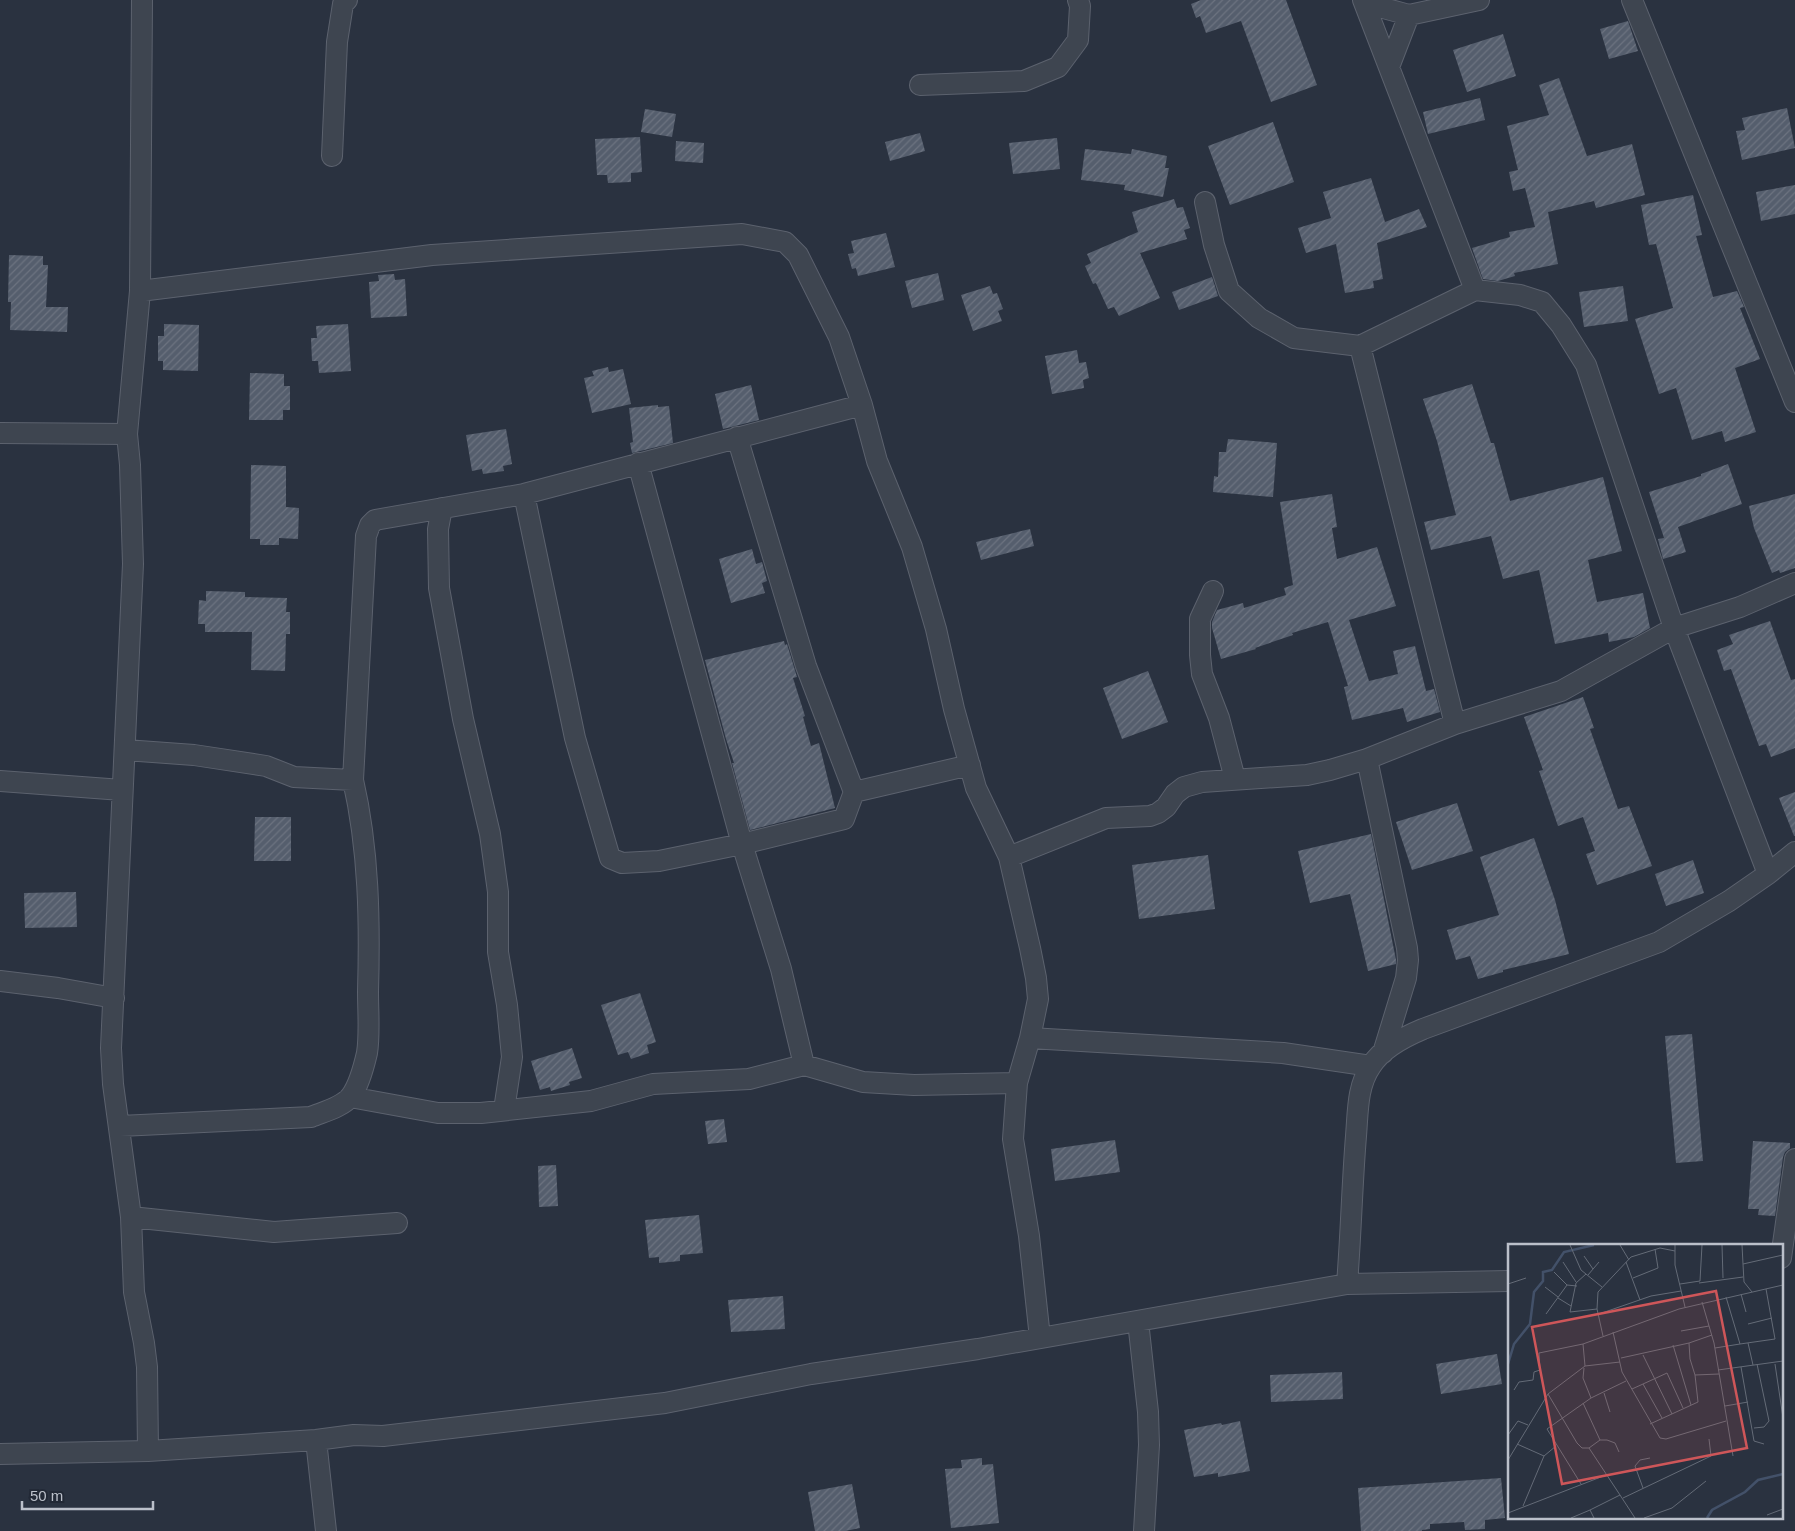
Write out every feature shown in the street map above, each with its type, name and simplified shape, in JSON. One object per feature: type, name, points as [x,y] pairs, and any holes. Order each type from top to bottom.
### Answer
[{"type":"street","points":[[142,0],[140,291],[127,434],[130,465],[133,564],[111,1048],[113,1084],[131,1217],[134,1292],[144,1343],[148,1452]]},
{"type":"street","points":[[332,156],[337,42],[343,4],[347,0]]},
{"type":"street","points":[[920,85],[1024,81],[1058,67],[1078,40],[1080,6],[1078,0]]},
{"type":"street","points":[[1364,2],[1409,15],[1479,0]]},
{"type":"street","points":[[1632,0],[1789,368],[1795,402]]},
{"type":"street","points":[[1364,2],[1475,290]]},
{"type":"street","points":[[1389,67],[1409,15]]},
{"type":"street","points":[[1205,202],[1214,245],[1228,291],[1259,318],[1294,338],[1360,346],[1475,290],[1520,295],[1542,302],[1561,325],[1586,365],[1674,628],[1768,874]]},
{"type":"street","points":[[140,291],[432,256],[742,234],[785,242],[798,255],[838,337],[862,405],[877,461],[912,546],[936,629],[954,709],[976,788],[1009,857],[1036,978],[1038,999],[1030,1038],[1016,1083],[1013,1139],[1029,1236],[1040,1338]]},
{"type":"street","points":[[1360,346],[1455,724]]},
{"type":"street","points":[[120,1126],[311,1116],[333,1109],[350,1097],[359,1079],[367,1053],[369,944],[366,876],[360,811],[353,780],[368,531],[370,525],[375,520],[524,494],[862,405]]},
{"type":"street","points":[[0,433],[127,434]]},
{"type":"street","points":[[524,494],[575,738],[610,858],[622,863],[659,861],[742,844],[844,819],[854,792],[806,666],[737,437]]},
{"type":"street","points":[[638,463],[742,844],[781,969],[804,1065]]},
{"type":"street","points":[[442,508],[438,529],[439,588],[462,719],[490,834],[498,892],[498,952],[507,1004],[512,1057],[504,1110]]},
{"type":"street","points":[[1009,857],[1106,818],[1150,816],[1158,813],[1184,787],[1202,782],[1307,774],[1330,770],[1367,759],[1455,724],[1561,691],[1674,628],[1740,607],[1795,583]]},
{"type":"street","points":[[1213,591],[1200,619],[1199,637],[1202,674],[1219,718],[1235,779]]},
{"type":"street","points":[[125,750],[194,755],[266,766],[294,777],[353,780]]},
{"type":"street","points":[[1347,1284],[1360,1088],[1377,1059],[1406,978],[1408,960],[1402,919],[1367,759]]},
{"type":"street","points":[[854,792],[970,765]]},
{"type":"street","points":[[0,781],[122,790]]},
{"type":"street","points":[[1030,1038],[1377,1059],[1402,1038],[1423,1029],[1659,942],[1701,918],[1768,874],[1795,852]]},
{"type":"street","points":[[0,981],[58,988],[114,998]]},
{"type":"street","points":[[350,1097],[438,1113],[481,1113],[591,1101],[653,1084],[750,1079],[804,1065],[862,1082],[914,1085],[1016,1083]]},
{"type":"street","points":[[1782,1251],[1795,1159]]},
{"type":"street","points":[[131,1217],[274,1232],[397,1223]]},
{"type":"street","points":[[0,1454],[148,1452],[316,1440],[354,1435],[383,1436],[665,1403],[811,1374],[978,1350],[1347,1284],[1508,1281]]},
{"type":"street","points":[[1138,1321],[1148,1412],[1149,1445],[1144,1531]]},
{"type":"street","points":[[316,1440],[326,1531]]},
{"type":"building","points":[[1201,0],[1286,0],[1317,85],[1271,102],[1241,21],[1206,33],[1200,16],[1196,18],[1191,4]]},
{"type":"building","points":[[1628,21],[1638,51],[1609,59],[1600,29]]},
{"type":"building","points":[[1503,34],[1516,76],[1467,92],[1453,50]]},
{"type":"building","points":[[1559,78],[1587,156],[1632,144],[1645,195],[1596,208],[1594,201],[1548,212],[1558,264],[1514,273],[1515,276],[1498,281],[1483,279],[1472,248],[1510,237],[1509,232],[1535,227],[1525,188],[1513,191],[1509,172],[1518,170],[1507,126],[1549,115],[1539,85]]},
{"type":"building","points":[[1480,98],[1485,120],[1428,134],[1423,112]]},
{"type":"building","points":[[1787,108],[1795,148],[1742,160],[1736,131],[1745,130],[1742,118]]},
{"type":"building","points":[[645,109],[676,114],[672,137],[641,132]]},
{"type":"building","points":[[1273,122],[1294,182],[1230,205],[1208,146]]},
{"type":"building","points":[[920,133],[925,151],[890,161],[885,142]]},
{"type":"building","points":[[640,137],[642,172],[631,173],[631,182],[608,183],[607,175],[597,175],[595,139]]},
{"type":"building","points":[[1057,138],[1060,169],[1013,174],[1009,143]]},
{"type":"building","points":[[676,141],[704,143],[703,163],[675,161]]},
{"type":"building","points":[[1085,149],[1131,154],[1132,149],[1167,156],[1165,168],[1169,168],[1163,197],[1124,190],[1125,185],[1081,180]]},
{"type":"building","points":[[1371,178],[1385,222],[1419,209],[1427,227],[1377,243],[1383,279],[1373,281],[1374,288],[1345,293],[1336,244],[1306,253],[1298,228],[1331,218],[1323,192]]},
{"type":"building","points":[[1795,185],[1795,214],[1761,221],[1756,192]]},
{"type":"building","points":[[1693,195],[1702,235],[1696,236],[1713,297],[1737,291],[1744,307],[1740,308],[1760,359],[1735,368],[1756,432],[1725,442],[1722,431],[1692,440],[1676,388],[1659,394],[1635,319],[1673,308],[1656,244],[1649,245],[1641,205]]},
{"type":"building","points":[[1174,199],[1177,208],[1183,207],[1190,228],[1184,230],[1187,239],[1140,253],[1160,298],[1119,316],[1114,307],[1108,309],[1096,283],[1093,284],[1085,266],[1091,263],[1087,254],[1138,232],[1132,212]]},
{"type":"building","points":[[886,233],[895,267],[858,276],[856,268],[852,269],[848,254],[854,253],[851,241]]},
{"type":"building","points":[[9,255],[43,256],[43,265],[48,265],[46,307],[68,307],[67,332],[10,330],[11,302],[8,302]]},
{"type":"building","points":[[938,273],[944,300],[912,308],[905,281]]},
{"type":"building","points":[[394,274],[395,280],[405,279],[407,316],[371,318],[369,282],[379,281],[378,275]]},
{"type":"building","points":[[1212,277],[1218,296],[1179,310],[1172,292]]},
{"type":"building","points":[[990,286],[993,294],[997,293],[1003,309],[998,311],[1002,321],[973,331],[961,295]]},
{"type":"building","points":[[1623,286],[1628,321],[1584,327],[1579,292]]},
{"type":"building","points":[[164,324],[199,325],[198,371],[163,370],[163,361],[158,361],[158,336],[164,336]]},
{"type":"building","points":[[348,324],[351,371],[319,373],[318,361],[312,361],[311,338],[317,338],[316,326]]},
{"type":"building","points":[[1077,350],[1079,363],[1086,362],[1089,378],[1083,380],[1084,388],[1052,394],[1045,356]]},
{"type":"building","points":[[608,367],[609,372],[623,369],[631,404],[592,413],[584,378],[594,376],[592,371]]},
{"type":"building","points":[[250,373],[284,374],[284,386],[290,386],[290,410],[283,410],[283,420],[249,420]]},
{"type":"building","points":[[1472,384],[1491,443],[1494,443],[1510,501],[1603,477],[1622,551],[1588,560],[1597,602],[1643,593],[1650,628],[1634,637],[1609,642],[1608,633],[1555,644],[1539,570],[1503,579],[1491,536],[1431,550],[1424,522],[1456,515],[1437,441],[1423,399]]},
{"type":"building","points":[[751,385],[759,420],[723,429],[715,394]]},
{"type":"building","points":[[658,405],[658,407],[669,406],[673,443],[632,453],[630,443],[633,442],[629,408]]},
{"type":"building","points":[[506,429],[512,464],[503,466],[504,471],[483,474],[482,469],[472,471],[466,435]]},
{"type":"building","points":[[1228,439],[1277,443],[1273,497],[1213,492],[1214,476],[1218,477],[1219,452],[1226,452]]},
{"type":"building","points":[[1728,464],[1742,504],[1678,527],[1686,552],[1663,559],[1658,539],[1664,538],[1649,492],[1701,476],[1701,474]]},
{"type":"building","points":[[251,465],[286,466],[286,507],[299,508],[298,539],[279,538],[279,545],[260,545],[260,539],[250,539]]},
{"type":"building","points":[[1332,494],[1337,527],[1332,528],[1337,559],[1377,547],[1396,606],[1349,620],[1369,681],[1398,674],[1393,651],[1415,646],[1426,691],[1434,689],[1440,712],[1407,722],[1403,708],[1352,720],[1344,687],[1348,686],[1328,622],[1292,633],[1293,635],[1256,649],[1221,659],[1212,628],[1212,622],[1217,610],[1243,603],[1244,608],[1286,595],[1284,588],[1293,585],[1280,502]]},
{"type":"building","points":[[1795,494],[1795,568],[1780,573],[1779,570],[1772,573],[1754,528],[1749,506]]},
{"type":"building","points":[[1030,529],[1034,546],[981,560],[976,542]]},
{"type":"building","points":[[752,549],[756,564],[762,562],[767,581],[762,583],[765,593],[731,603],[719,559]]},
{"type":"building","points":[[206,591],[245,592],[245,597],[287,598],[286,612],[290,612],[290,634],[286,634],[285,671],[251,670],[252,632],[205,632],[205,624],[198,624],[199,600],[206,601]]},
{"type":"building","points":[[1770,621],[1791,680],[1795,679],[1795,748],[1771,757],[1766,744],[1759,746],[1731,669],[1724,671],[1717,650],[1733,644],[1729,635]]},
{"type":"building","points":[[784,641],[785,645],[787,644],[797,677],[793,678],[805,716],[803,717],[811,746],[819,743],[835,808],[750,830],[732,763],[734,763],[705,660]]},
{"type":"building","points":[[1148,671],[1168,722],[1122,739],[1103,688]]},
{"type":"building","points":[[1583,697],[1594,728],[1590,729],[1618,809],[1629,806],[1652,866],[1597,885],[1586,854],[1595,851],[1583,817],[1558,826],[1539,771],[1543,770],[1524,717]]},
{"type":"building","points":[[1795,792],[1795,836],[1794,836],[1779,798]]},
{"type":"building","points":[[1457,803],[1473,851],[1412,870],[1396,822]]},
{"type":"building","points":[[255,817],[291,817],[291,861],[254,861]]},
{"type":"building","points":[[1371,834],[1396,964],[1368,971],[1350,894],[1310,903],[1298,851]]},
{"type":"building","points":[[1534,838],[1555,900],[1569,954],[1503,970],[1503,972],[1478,979],[1470,956],[1456,960],[1447,930],[1499,915],[1480,857]]},
{"type":"building","points":[[1208,855],[1215,909],[1139,919],[1132,865]]},
{"type":"building","points":[[1693,860],[1704,893],[1666,906],[1655,874]]},
{"type":"building","points":[[76,892],[77,927],[25,928],[24,893]]},
{"type":"building","points":[[640,993],[656,1042],[647,1045],[649,1053],[631,1059],[628,1052],[618,1055],[601,1005]]},
{"type":"building","points":[[1692,1034],[1703,1161],[1676,1163],[1665,1036]]},
{"type":"building","points":[[572,1048],[582,1078],[569,1082],[570,1085],[551,1091],[550,1087],[540,1090],[531,1061]]},
{"type":"building","points":[[724,1119],[727,1142],[708,1144],[705,1121]]},
{"type":"building","points":[[1115,1140],[1120,1172],[1055,1181],[1051,1149]]},
{"type":"building","points":[[1753,1141],[1790,1143],[1790,1148],[1783,1157],[1775,1216],[1758,1215],[1759,1209],[1748,1209]]},
{"type":"building","points":[[556,1165],[558,1206],[539,1207],[538,1166]]},
{"type":"building","points":[[699,1215],[703,1253],[680,1255],[680,1261],[659,1263],[659,1257],[649,1258],[645,1220]]},
{"type":"building","points":[[783,1296],[785,1329],[731,1332],[728,1300]]},
{"type":"building","points":[[1497,1354],[1502,1384],[1441,1394],[1436,1364]]},
{"type":"building","points":[[1342,1372],[1343,1399],[1271,1402],[1270,1375]]},
{"type":"building","points":[[1240,1421],[1250,1471],[1218,1477],[1218,1473],[1194,1477],[1184,1430]]},
{"type":"building","points":[[982,1458],[982,1465],[993,1464],[999,1523],[951,1528],[945,1469],[962,1468],[961,1460]]},
{"type":"building","points":[[1501,1478],[1505,1518],[1485,1520],[1485,1529],[1465,1530],[1464,1522],[1430,1524],[1430,1529],[1422,1531],[1361,1531],[1358,1488]]},
{"type":"building","points":[[852,1484],[860,1528],[845,1531],[815,1531],[808,1492]]}]
